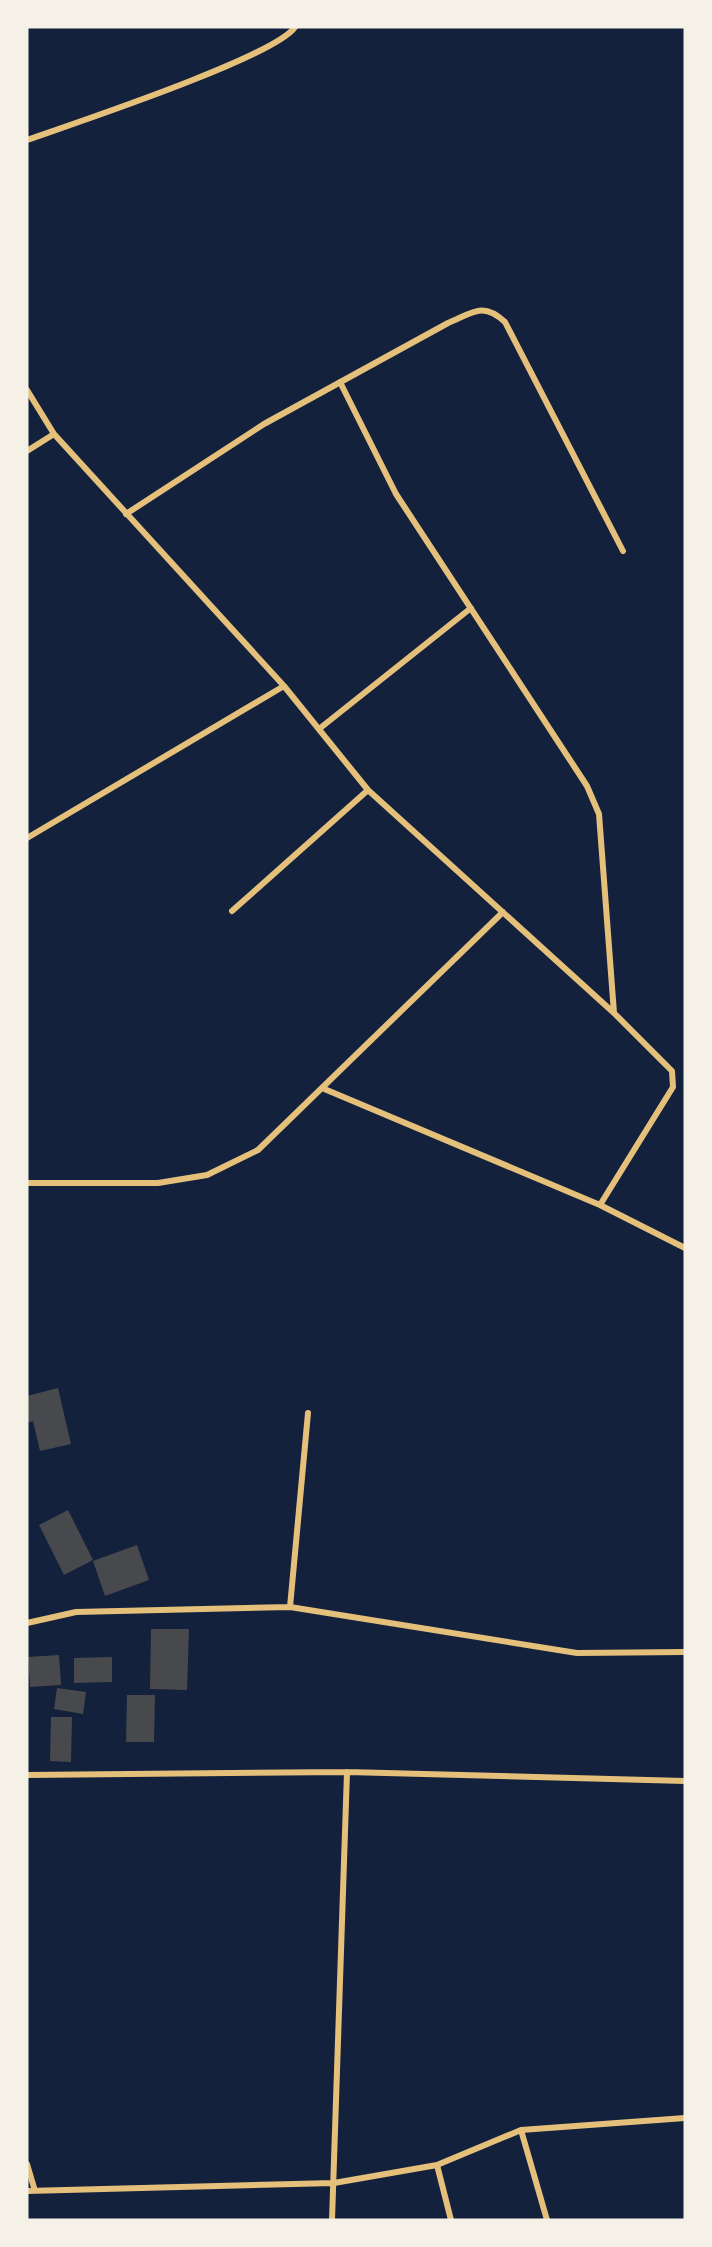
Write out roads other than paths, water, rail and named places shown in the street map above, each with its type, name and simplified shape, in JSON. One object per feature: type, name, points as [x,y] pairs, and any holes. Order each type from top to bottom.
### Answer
[{"type":"street","points":[[27,140],[144,99],[250,55],[295,27]]},
{"type":"street","points":[[126,514],[264,424],[448,323],[479,309],[494,311],[505,322],[623,551]]},
{"type":"street","points":[[340,382],[396,494],[587,786],[598,814],[614,1013]]},
{"type":"street","points":[[27,390],[54,434],[285,686],[368,790],[614,1013],[672,1071],[673,1087],[600,1205]]},
{"type":"street","points":[[27,451],[54,434]]},
{"type":"street","points":[[319,729],[471,609]]},
{"type":"street","points":[[27,838],[285,686]]},
{"type":"street","points":[[232,910],[368,790]]},
{"type":"street","points":[[27,1183],[158,1183],[207,1175],[258,1150],[503,912]]},
{"type":"street","points":[[322,1088],[600,1205],[685,1248]]},
{"type":"street","points":[[290,1607],[308,1413]]},
{"type":"street","points":[[27,1623],[76,1612],[290,1607],[577,1653],[685,1652]]},
{"type":"street","points":[[333,2220],[346,1772]]},
{"type":"street","points":[[27,1775],[346,1772],[685,1781]]},
{"type":"street","points":[[27,2191],[334,2183],[437,2166],[521,2130],[685,2118]]},
{"type":"street","points":[[521,2130],[547,2220]]},
{"type":"street","points":[[27,2164],[35,2191]]},
{"type":"street","points":[[437,2166],[451,2220]]}]
